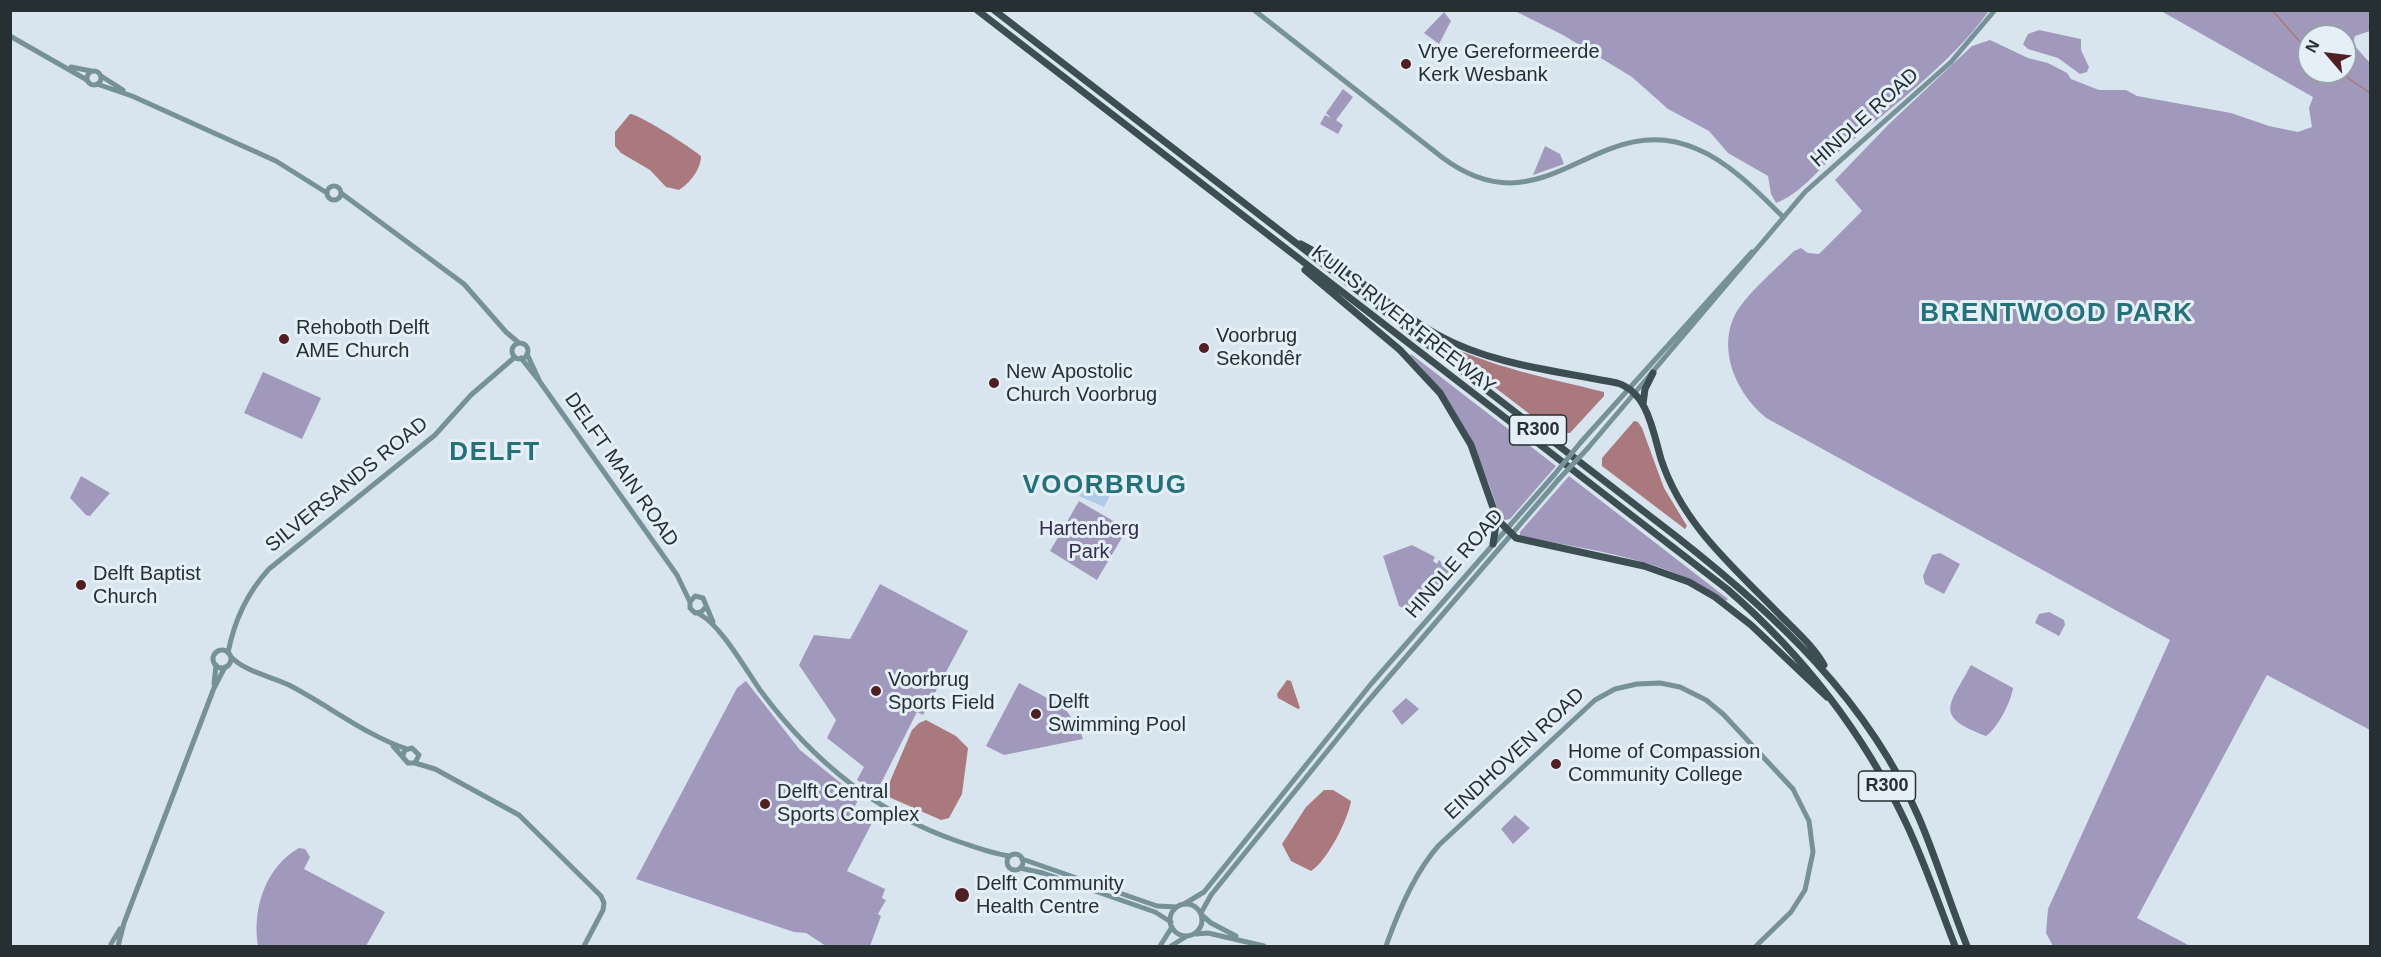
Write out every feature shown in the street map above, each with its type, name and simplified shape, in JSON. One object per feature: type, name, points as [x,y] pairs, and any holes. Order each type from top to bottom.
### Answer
[{"type":"highway","name":"KUILS RIVER FREEWAY","points":[[977,10],[1290,254],[1727,589],[1793,652],[1834,702],[1883,778],[1906,824],[1955,946]]},
{"type":"highway","name":"KUILS RIVER FREEWAY","points":[[994,10],[1737,585],[1790,634],[1828,674],[1878,744],[1919,818],[1967,946]]},
{"type":"highway","points":[[1288,238],[1313,250],[1427,328],[1462,347],[1506,361],[1617,383],[1632,391],[1643,404],[1668,477],[1694,525],[1715,550],[1820,658],[1828,674]]},
{"type":"highway","points":[[1290,254],[1309,274],[1400,350],[1440,393],[1471,445],[1497,519],[1509,532],[1521,540],[1644,566],[1689,582],[1714,597],[1751,625],[1834,702]]},
{"type":"highway","points":[[1643,404],[1645,389],[1653,373]]},
{"type":"highway","points":[[1493,544],[1497,519]]},
{"type":"street","points":[[1254,10],[1443,158],[1470,174],[1500,182],[1532,181],[1560,173],[1615,145],[1635,140],[1667,140],[1697,149],[1716,159],[1783,217]]},
{"type":"street","name":"HINDLE ROAD","points":[[1202,914],[1211,895],[1581,442],[1653,373],[1783,217],[1814,184],[1951,62],[1995,10]]},
{"type":"street","points":[[10,36],[92,85],[97,84],[132,96],[304,176],[339,188],[340,196],[330,198],[327,193],[304,176]]},
{"type":"street","points":[[52,60],[97,72],[132,96]]},
{"type":"street","points":[[87,80],[91,71]]},
{"type":"street","points":[[97,84],[100,75]]},
{"type":"street","points":[[327,193],[332,186]]},
{"type":"street","name":"DELFT MAIN ROAD","points":[[340,196],[427,254],[457,278],[500,326],[519,343],[526,346],[527,354],[540,382]]},
{"type":"street","name":"HINDLE ROAD","points":[[1184,904],[1203,892],[1371,684],[1493,544],[1509,532],[1588,448],[1632,391],[1741,262],[1756,249]]},
{"type":"street","name":"DELFT MAIN ROAD","points":[[500,326],[515,354],[540,382],[677,575],[697,596]]},
{"type":"street","points":[[519,343],[515,354],[527,354]]},
{"type":"street","name":"SILVERSANDS ROAD","points":[[216,665],[214,658],[233,631],[246,600],[269,569],[435,435],[515,354]]},
{"type":"street","name":"DELFT MAIN ROAD","points":[[677,575],[690,602]]},
{"type":"street","points":[[720,634],[705,608],[704,600],[697,596],[690,602],[691,610],[707,619],[720,634],[786,725],[835,772],[901,818],[988,852],[1013,870],[1020,868],[1044,873],[1155,912],[1178,934],[1208,933],[1243,939]]},
{"type":"street","points":[[696,613],[705,608]]},
{"type":"street","name":"SILVERSANDS ROAD","points":[[226,667],[233,631]]},
{"type":"street","points":[[220,651],[251,670],[288,685],[384,740],[407,749],[414,749],[435,769]]},
{"type":"street","points":[[214,688],[216,665],[251,670]]},
{"type":"street","points":[[124,923],[109,945],[118,946],[124,923],[214,688],[226,667]]},
{"type":"street","name":"EINDHOVEN ROAD","points":[[1386,946],[1407,899],[1439,845],[1591,703],[1615,690],[1646,683],[1680,687],[1712,704],[1785,779],[1805,808],[1813,845],[1808,882],[1791,912],[1756,946]]},
{"type":"street","points":[[384,740],[403,756],[406,762],[435,769],[519,815],[601,896],[604,903],[603,910],[584,946]]},
{"type":"street","points":[[403,756],[407,749]]},
{"type":"street","points":[[415,763],[419,755]]},
{"type":"street","points":[[988,852],[1010,856],[1016,854],[1022,859],[1156,906],[1193,905],[1211,923],[1243,939],[1264,946]]},
{"type":"street","points":[[1007,864],[1010,856]]},
{"type":"street","points":[[1020,868],[1022,859]]},
{"type":"street","points":[[1160,946],[1177,907]]},
{"type":"street","points":[[1171,946],[1201,927],[1202,914]]},
{"type":"green space","points":[[1515,11],[1989,11],[1955,51],[1936,69],[1793,194],[1776,203],[1771,194],[1768,176],[1728,153],[1709,131],[1668,109],[1632,77],[1563,35]]},
{"type":"green space","points":[[2161,11],[2370,11],[2370,31],[2357,35],[2357,24],[2297,24],[2297,84],[2357,84],[2357,48],[2370,63],[2370,730],[2267,675],[2137,918],[2190,946],[2053,946],[2046,933],[2048,909],[2170,640],[1768,419],[1746,397],[1732,368],[1728,338],[1732,322],[1739,308],[1751,293],[1794,251],[1801,248],[1808,253],[1819,254],[1862,211],[1835,180],[1889,124],[1972,46],[1990,40],[2028,58],[2048,63],[2067,73],[2071,79],[2099,90],[2126,90],[2137,96],[2231,113],[2269,126],[2298,132],[2312,127],[2309,108],[2313,97]]},
{"type":"green space","points":[[1444,12],[1451,21],[1439,44],[1424,33]]},
{"type":"green space","points":[[2039,30],[2081,39],[2081,50],[2089,67],[2087,72],[2080,74],[2058,58],[2028,49],[2023,44],[2028,34]]},
{"type":"green space","points":[[1343,89],[1353,97],[1336,120],[1343,125],[1338,134],[1320,124],[1325,115],[1331,118],[1326,113]]},
{"type":"green space","points":[[1545,146],[1560,154],[1564,164],[1533,175]]},
{"type":"green space","points":[[1411,354],[1556,466],[1510,519],[1505,520],[1500,517],[1475,451],[1454,411]]},
{"type":"green space","points":[[263,372],[321,398],[302,439],[244,413]]},
{"type":"green space","points":[[81,476],[110,493],[90,516],[86,515],[70,498]]},
{"type":"green space","points":[[1569,476],[1728,599],[1726,601],[1703,586],[1653,565],[1520,536],[1520,532]]},
{"type":"green space","name":"Hartenberg Park","points":[[1079,501],[1127,529],[1097,580],[1050,551]]},
{"type":"green space","points":[[1412,545],[1435,557],[1433,561],[1437,564],[1439,560],[1450,570],[1415,614],[1399,606],[1383,556]]},
{"type":"green space","points":[[1940,553],[1960,564],[1944,594],[1925,584],[1923,576],[1932,555]]},
{"type":"green space","name":"Voorbrug Sports Field","points":[[880,584],[968,631],[923,715],[917,712],[876,793],[857,780],[864,767],[827,738],[836,720],[799,665],[814,635],[850,639]]},
{"type":"green space","points":[[2049,612],[2064,620],[2065,625],[2059,636],[2035,623],[2039,614]]},
{"type":"green space","points":[[1971,665],[2013,688],[2003,715],[1995,728],[1986,736],[1958,722],[1952,716],[1950,708]]},
{"type":"green space","name":"Delft Central Sports Complex","points":[[746,681],[800,750],[859,798],[853,810],[873,821],[847,871],[885,889],[882,898],[886,900],[878,914],[881,916],[870,946],[826,946],[806,933],[794,932],[636,879],[737,688]]},
{"type":"green space","name":"Delft Swimming Pool","points":[[1019,683],[1064,707],[1075,723],[1077,721],[1083,739],[1004,755],[986,746]]},
{"type":"green space","points":[[1406,698],[1419,709],[1402,725],[1392,711]]},
{"type":"green space","points":[[1515,815],[1530,828],[1513,844],[1501,829]]},
{"type":"green space","points":[[299,848],[305,849],[310,857],[304,869],[385,912],[366,946],[258,946],[257,918],[264,891],[277,866]]},
{"type":"sand","points":[[1092,473],[1115,486],[1104,507],[1079,496]]},
{"type":"shaded area","points":[[630,114],[654,125],[701,156],[694,175],[679,190],[666,187],[650,170],[621,153],[615,146],[615,132]]},
{"type":"shaded area","points":[[1438,340],[1498,365],[1604,392],[1604,396],[1570,433],[1553,432],[1437,343]]},
{"type":"shaded area","points":[[1634,421],[1638,422],[1642,428],[1664,488],[1687,526],[1685,529],[1602,466],[1602,458]]},
{"type":"shaded area","points":[[1287,680],[1291,681],[1300,708],[1298,709],[1278,698],[1277,694]]},
{"type":"shaded area","points":[[926,720],[956,736],[968,748],[962,794],[949,818],[941,820],[889,797],[885,793],[912,730]]},
{"type":"shaded area","points":[[1324,790],[1333,790],[1351,801],[1346,819],[1336,839],[1324,859],[1311,871],[1291,861],[1282,844],[1306,807]]},
{"type":"waterway","points":[[2272,10],[2297,38]]},
{"type":"waterway","points":[[2357,84],[2370,93]]},
{"type":"place","name":"Vrye Gereformeerde Kerk Wesbank","points":[[1406,64]]},
{"type":"place","name":"Rehoboth Delft AME Church","points":[[284,339]]},
{"type":"place","name":"Voorbrug Sekondêr","points":[[1204,348]]},
{"type":"place","name":"New Apostolic Church Voorbrug","points":[[994,383]]},
{"type":"place","name":"Delft Baptist Church","points":[[81,585]]},
{"type":"place","name":"Voorbrug Sports Field","points":[[876,691]]},
{"type":"place","name":"Delft Swimming Pool","points":[[1036,714]]},
{"type":"place","name":"Home of Compassion Community College","points":[[1556,764]]},
{"type":"place","name":"Delft Central Sports Complex","points":[[765,804]]},
{"type":"place","name":"Delft Community Health Centre","points":[[962,895]]},
{"type":"district","name":"BRENTWOOD PARK","points":[[2057,314]]},
{"type":"district","name":"DELFT","points":[[495,453]]},
{"type":"district","name":"VOORBRUG","points":[[1105,486]]}]
